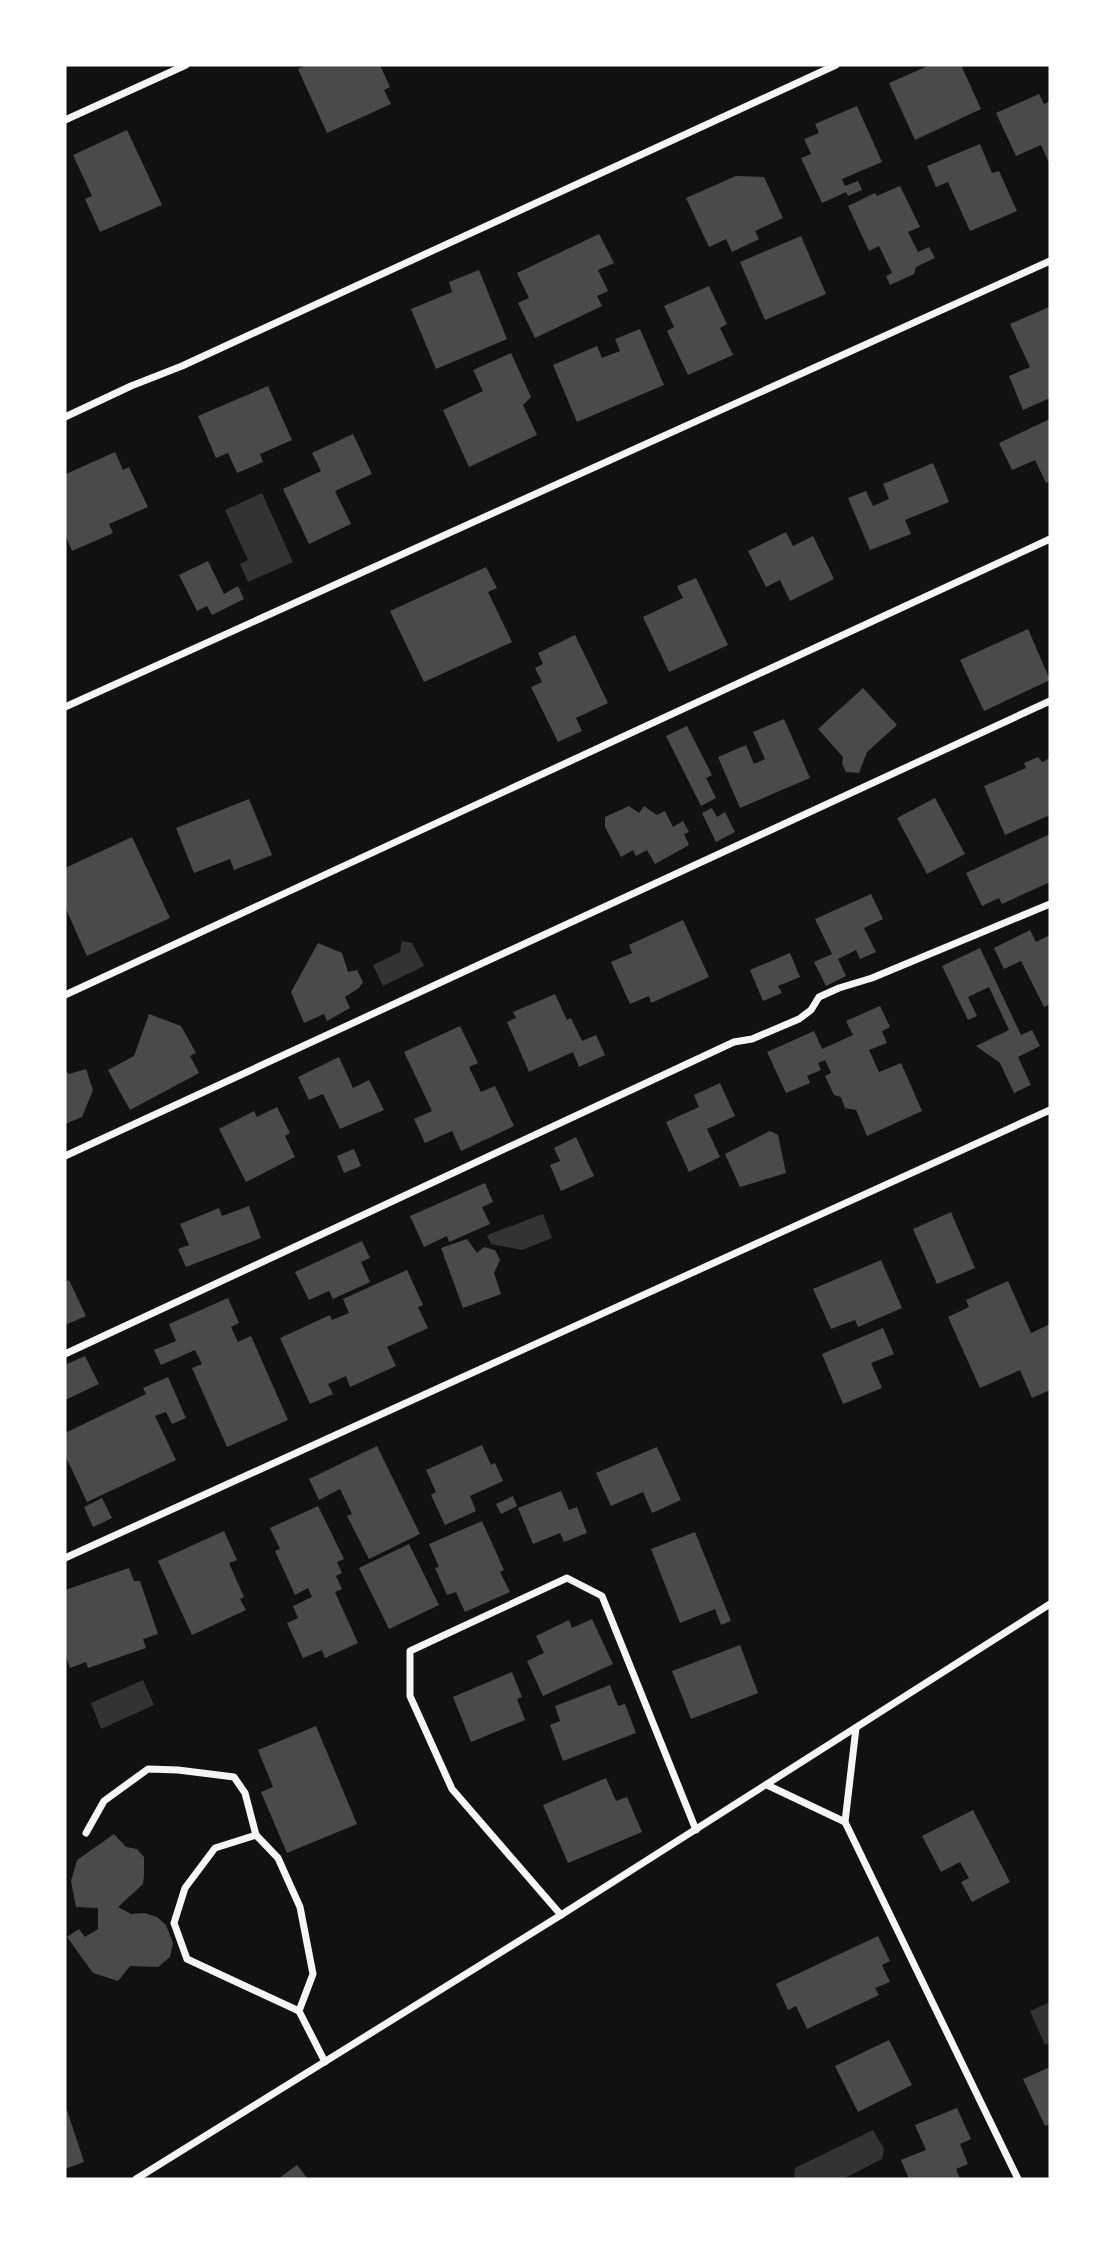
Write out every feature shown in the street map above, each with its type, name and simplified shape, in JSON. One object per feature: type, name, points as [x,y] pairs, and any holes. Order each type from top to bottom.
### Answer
[{"type":"street","points":[[65,120],[186,65]]},
{"type":"street","points":[[65,417],[182,366],[836,65]]},
{"type":"street","points":[[65,707],[1050,261]]},
{"type":"street","points":[[65,995],[1050,539]]},
{"type":"street","points":[[65,1156],[1050,701]]},
{"type":"street","points":[[65,1354],[734,1042],[752,1040],[799,1019],[811,1010],[819,997],[872,978],[1050,904]]},
{"type":"street","points":[[65,1558],[1050,1110]]},
{"type":"street","points":[[561,1915],[452,1789],[410,1696],[411,1651],[567,1578],[602,1596],[696,1830]]},
{"type":"street","points":[[136,2179],[561,1915],[1050,1604]]},
{"type":"street","points":[[856,1728],[845,1822],[1018,2179]]},
{"type":"street","points":[[86,1833],[104,1801],[148,1769],[234,1777],[246,1793],[256,1835],[278,1858],[300,1907],[313,1974],[299,2011]]},
{"type":"street","points":[[767,1785],[845,1822]]},
{"type":"street","points":[[256,1835],[215,1848],[185,1888],[174,1923],[187,1959],[299,2011],[325,2062]]},
{"type":"shaded area","points":[[262,493],[293,562],[248,582],[240,564],[248,560],[225,510]]},
{"type":"shaded area","points":[[402,941],[412,943],[424,966],[383,986],[373,965],[400,952]]},
{"type":"shaded area","points":[[543,1214],[552,1238],[522,1250],[491,1244],[487,1235]]},
{"type":"shaded area","points":[[143,1680],[154,1705],[101,1729],[91,1703]]},
{"type":"shaded area","points":[[1050,2002],[1050,2043],[1045,2045],[1030,2011]]},
{"type":"shaded area","points":[[873,2130],[884,2149],[882,2159],[843,2179],[794,2179],[795,2168]]},
{"type":"building","points":[[307,65],[380,65],[390,87],[384,90],[391,104],[327,133],[298,69]]},
{"type":"building","points":[[930,65],[961,65],[981,109],[915,140],[889,83]]},
{"type":"building","points":[[1039,94],[1044,104],[1050,101],[1050,165],[1041,145],[1016,156],[996,113]]},
{"type":"building","points":[[857,106],[882,162],[842,179],[845,186],[858,181],[862,190],[848,196],[846,192],[822,203],[801,158],[811,154],[804,139],[819,133],[815,124]]},
{"type":"building","points":[[127,130],[162,205],[100,232],[85,199],[92,196],[73,155]]},
{"type":"building","points":[[980,144],[992,173],[999,171],[1017,211],[970,231],[948,182],[936,187],[927,166]]},
{"type":"building","points":[[736,176],[764,177],[783,218],[755,231],[759,239],[732,252],[726,239],[709,247],[686,198]]},
{"type":"building","points":[[900,186],[920,227],[908,232],[918,252],[929,247],[935,258],[916,267],[914,274],[890,285],[886,276],[892,273],[879,246],[869,251],[848,206],[875,193],[877,196]]},
{"type":"building","points":[[599,234],[614,263],[598,270],[608,291],[597,296],[602,306],[535,338],[518,303],[529,298],[517,273]]},
{"type":"building","points":[[801,236],[826,294],[765,320],[740,262]]},
{"type":"building","points":[[479,270],[507,339],[436,369],[411,309],[452,292],[449,282]]},
{"type":"building","points":[[709,286],[727,324],[720,328],[733,355],[688,375],[667,331],[674,327],[664,306]]},
{"type":"building","points":[[1049,307],[1050,398],[1023,410],[1009,376],[1030,367],[1010,324]]},
{"type":"building","points":[[640,329],[664,385],[577,422],[553,365],[597,346],[602,358],[620,351],[615,339]]},
{"type":"building","points":[[511,353],[531,397],[523,405],[537,435],[469,467],[443,410],[483,391],[473,370]]},
{"type":"building","points":[[268,386],[292,440],[260,454],[263,462],[237,473],[228,453],[216,458],[198,416]]},
{"type":"building","points":[[1050,419],[1050,481],[1046,483],[1035,460],[1012,470],[999,443]]},
{"type":"building","points":[[353,434],[372,474],[335,491],[351,524],[309,544],[283,489],[321,471],[312,453]]},
{"type":"building","points":[[115,452],[123,470],[129,467],[148,507],[109,524],[113,533],[72,551],[65,534],[66,474]]},
{"type":"building","points":[[933,463],[949,502],[905,520],[911,534],[870,550],[848,498],[866,491],[873,506],[889,499],[883,484]]},
{"type":"building","points":[[786,532],[793,546],[813,536],[834,579],[790,601],[780,580],[766,587],[748,551]]},
{"type":"building","points":[[208,561],[224,594],[238,586],[244,599],[212,615],[207,606],[197,611],[179,575]]},
{"type":"building","points":[[486,567],[497,588],[488,592],[512,642],[424,682],[390,611]]},
{"type":"building","points":[[696,578],[728,645],[669,672],[643,617],[683,598],[677,586]]},
{"type":"building","points":[[1028,629],[1050,680],[984,711],[960,660]]},
{"type":"building","points":[[575,635],[608,703],[576,718],[582,731],[558,742],[531,687],[542,682],[535,668],[543,664],[538,653]]},
{"type":"building","points":[[863,688],[897,725],[867,752],[859,773],[846,772],[842,764],[843,757],[818,729]]},
{"type":"building","points":[[784,719],[810,778],[740,808],[718,757],[746,745],[754,764],[765,759],[753,732]]},
{"type":"building","points":[[687,726],[712,775],[706,778],[716,798],[701,806],[666,736]]},
{"type":"building","points":[[1038,757],[1042,762],[1050,758],[1050,815],[1005,835],[984,786],[1026,768],[1024,763]]},
{"type":"building","points":[[935,798],[965,854],[927,874],[897,818]]},
{"type":"building","points":[[249,799],[272,855],[234,870],[230,859],[194,873],[176,828]]},
{"type":"building","points":[[629,806],[639,813],[644,806],[657,815],[665,811],[673,827],[683,821],[689,832],[684,834],[689,845],[655,864],[647,850],[636,856],[633,850],[621,857],[605,827],[605,817]]},
{"type":"building","points":[[712,808],[717,817],[725,812],[735,832],[716,842],[702,813]]},
{"type":"building","points":[[1050,834],[1050,882],[1002,904],[999,898],[982,906],[966,873]]},
{"type":"building","points":[[132,837],[170,918],[87,956],[65,907],[65,868]]},
{"type":"building","points":[[871,894],[883,919],[864,928],[876,952],[860,959],[856,950],[838,959],[846,976],[826,986],[814,962],[832,954],[815,919]]},
{"type":"building","points":[[683,920],[709,977],[651,1003],[649,996],[630,1004],[611,962],[632,953],[629,945]]},
{"type":"building","points":[[1030,930],[1036,942],[1050,935],[1050,1004],[1044,1007],[1021,961],[1004,969],[994,948]]},
{"type":"building","points":[[318,943],[342,953],[348,972],[357,970],[363,982],[345,997],[350,1008],[327,1021],[324,1014],[304,1023],[291,992]]},
{"type":"building","points":[[980,948],[1021,1035],[1032,1030],[1040,1046],[1018,1057],[1031,1085],[1014,1093],[1000,1063],[976,1046],[1009,1030],[989,987],[968,997],[977,1016],[968,1020],[942,966]]},
{"type":"building","points":[[790,953],[800,977],[778,986],[782,993],[763,1001],[750,970]]},
{"type":"building","points":[[555,994],[567,1020],[571,1018],[582,1041],[596,1035],[605,1055],[579,1067],[573,1052],[529,1072],[507,1022],[516,1018],[513,1012]]},
{"type":"building","points":[[880,1006],[890,1027],[882,1031],[887,1043],[869,1050],[879,1072],[901,1063],[922,1111],[867,1136],[856,1110],[845,1108],[841,1097],[834,1095],[825,1076],[831,1073],[825,1060],[818,1063],[821,1070],[807,1076],[810,1083],[786,1093],[767,1052],[814,1031],[822,1049],[853,1035],[846,1021]]},
{"type":"building","points":[[149,1014],[181,1026],[196,1053],[190,1056],[199,1073],[130,1110],[108,1070],[134,1056]]},
{"type":"building","points":[[460,1026],[478,1063],[469,1067],[481,1092],[495,1086],[514,1126],[461,1151],[452,1131],[425,1143],[414,1119],[432,1111],[404,1052]]},
{"type":"building","points":[[339,1057],[353,1088],[369,1080],[384,1110],[340,1129],[323,1094],[309,1100],[298,1077]]},
{"type":"building","points":[[86,1069],[93,1090],[82,1117],[65,1124],[65,1070],[69,1074]]},
{"type":"building","points":[[720,1083],[735,1116],[707,1129],[720,1157],[689,1172],[666,1122],[699,1107],[694,1095]]},
{"type":"building","points":[[277,1107],[290,1133],[285,1136],[295,1157],[246,1182],[219,1129],[254,1111],[257,1117]]},
{"type":"building","points":[[770,1131],[778,1135],[786,1173],[740,1187],[725,1154]]},
{"type":"building","points":[[576,1137],[594,1176],[561,1191],[550,1165],[560,1161],[554,1148]]},
{"type":"building","points":[[354,1149],[361,1166],[344,1173],[337,1156]]},
{"type":"building","points":[[485,1183],[493,1202],[482,1207],[490,1224],[449,1242],[447,1236],[424,1247],[410,1216]]},
{"type":"building","points":[[249,1206],[261,1238],[186,1267],[178,1249],[189,1245],[180,1224],[219,1208],[222,1216]]},
{"type":"building","points":[[951,1212],[975,1268],[937,1284],[913,1229]]},
{"type":"building","points":[[467,1239],[477,1253],[484,1247],[495,1250],[500,1260],[494,1273],[501,1294],[463,1308],[441,1248]]},
{"type":"building","points":[[362,1241],[370,1258],[361,1262],[370,1282],[333,1299],[329,1291],[309,1300],[295,1272]]},
{"type":"building","points":[[881,1260],[902,1308],[858,1327],[855,1320],[831,1329],[813,1289]]},
{"type":"building","points":[[407,1270],[423,1305],[418,1307],[428,1328],[387,1347],[396,1366],[350,1387],[346,1376],[328,1384],[333,1394],[310,1404],[280,1338],[330,1315],[332,1320],[349,1313],[343,1299]]},
{"type":"building","points":[[69,1280],[86,1316],[65,1325],[65,1282]]},
{"type":"building","points":[[1008,1281],[1031,1333],[1050,1324],[1050,1390],[1032,1398],[1020,1370],[980,1388],[948,1317],[969,1307],[966,1300]]},
{"type":"building","points":[[228,1298],[239,1323],[231,1327],[238,1342],[251,1336],[288,1420],[227,1447],[192,1368],[202,1364],[195,1350],[161,1365],[154,1350],[176,1341],[169,1324]]},
{"type":"building","points":[[883,1328],[894,1354],[871,1363],[882,1388],[843,1404],[822,1354]]},
{"type":"building","points":[[85,1356],[99,1384],[65,1400],[65,1365]]},
{"type":"building","points":[[168,1377],[186,1418],[172,1424],[166,1412],[155,1416],[176,1460],[87,1502],[65,1455],[65,1433],[146,1394],[143,1388]]},
{"type":"building","points":[[482,1445],[491,1465],[495,1463],[503,1481],[470,1496],[476,1511],[445,1525],[431,1495],[436,1492],[426,1470]]},
{"type":"building","points":[[377,1446],[420,1534],[369,1559],[347,1516],[352,1514],[340,1489],[319,1500],[309,1479]]},
{"type":"building","points":[[657,1447],[681,1500],[652,1513],[643,1492],[611,1506],[596,1473]]},
{"type":"building","points":[[561,1491],[569,1510],[577,1507],[587,1533],[564,1542],[560,1533],[533,1544],[518,1508]]},
{"type":"building","points":[[513,1496],[517,1506],[501,1514],[496,1504]]},
{"type":"building","points":[[102,1498],[112,1518],[93,1527],[84,1507]]},
{"type":"building","points":[[318,1506],[344,1559],[337,1562],[342,1573],[336,1576],[342,1589],[335,1592],[358,1643],[325,1658],[322,1650],[303,1658],[287,1623],[298,1618],[293,1606],[312,1597],[308,1588],[295,1595],[275,1551],[280,1549],[270,1528]]},
{"type":"building","points":[[482,1521],[504,1570],[500,1572],[510,1592],[465,1612],[456,1592],[447,1595],[435,1568],[439,1567],[429,1544]]},
{"type":"building","points":[[224,1531],[237,1560],[229,1563],[244,1597],[240,1599],[246,1610],[192,1635],[158,1561]]},
{"type":"building","points":[[695,1532],[731,1621],[721,1625],[715,1609],[680,1623],[651,1549]]},
{"type":"building","points":[[409,1544],[439,1605],[389,1629],[359,1568]]},
{"type":"building","points":[[129,1568],[134,1581],[140,1581],[158,1634],[143,1639],[146,1648],[88,1668],[86,1662],[70,1668],[65,1654],[65,1590]]},
{"type":"building","points":[[592,1619],[613,1664],[543,1696],[527,1661],[544,1653],[536,1636],[569,1620],[572,1628]]},
{"type":"building","points":[[740,1645],[758,1693],[691,1719],[672,1671]]},
{"type":"building","points":[[512,1672],[522,1697],[517,1699],[525,1720],[471,1742],[453,1697]]},
{"type":"building","points":[[610,1685],[618,1706],[625,1704],[636,1733],[563,1761],[550,1725],[560,1721],[555,1706]]},
{"type":"building","points":[[316,1726],[357,1824],[287,1853],[261,1792],[273,1787],[258,1750]]},
{"type":"building","points":[[606,1778],[616,1801],[627,1797],[642,1832],[568,1863],[543,1805]]},
{"type":"building","points":[[973,1810],[1010,1882],[972,1902],[961,1882],[969,1878],[960,1862],[941,1872],[922,1836]]},
{"type":"building","points":[[114,1834],[126,1847],[137,1849],[144,1857],[143,1884],[118,1907],[131,1914],[144,1913],[157,1917],[166,1925],[173,1943],[170,1957],[158,1967],[130,1966],[118,1981],[93,1973],[67,1937],[79,1929],[85,1937],[98,1929],[98,1908],[76,1907],[71,1881],[77,1860]]},
{"type":"building","points":[[878,1936],[890,1961],[882,1965],[890,1982],[875,1988],[879,1995],[807,2029],[796,2006],[788,2010],[776,1984]]},
{"type":"building","points":[[889,2040],[912,2085],[858,2112],[835,2066]]},
{"type":"building","points":[[1048,2068],[1050,2124],[1045,2126],[1023,2079]]},
{"type":"building","points":[[957,2108],[971,2139],[960,2144],[968,2164],[956,2169],[960,2179],[909,2179],[901,2160],[926,2150],[915,2125]]},
{"type":"building","points":[[67,2110],[84,2162],[65,2169],[65,2111]]},
{"type":"building","points":[[297,2165],[308,2179],[278,2179]]}]
